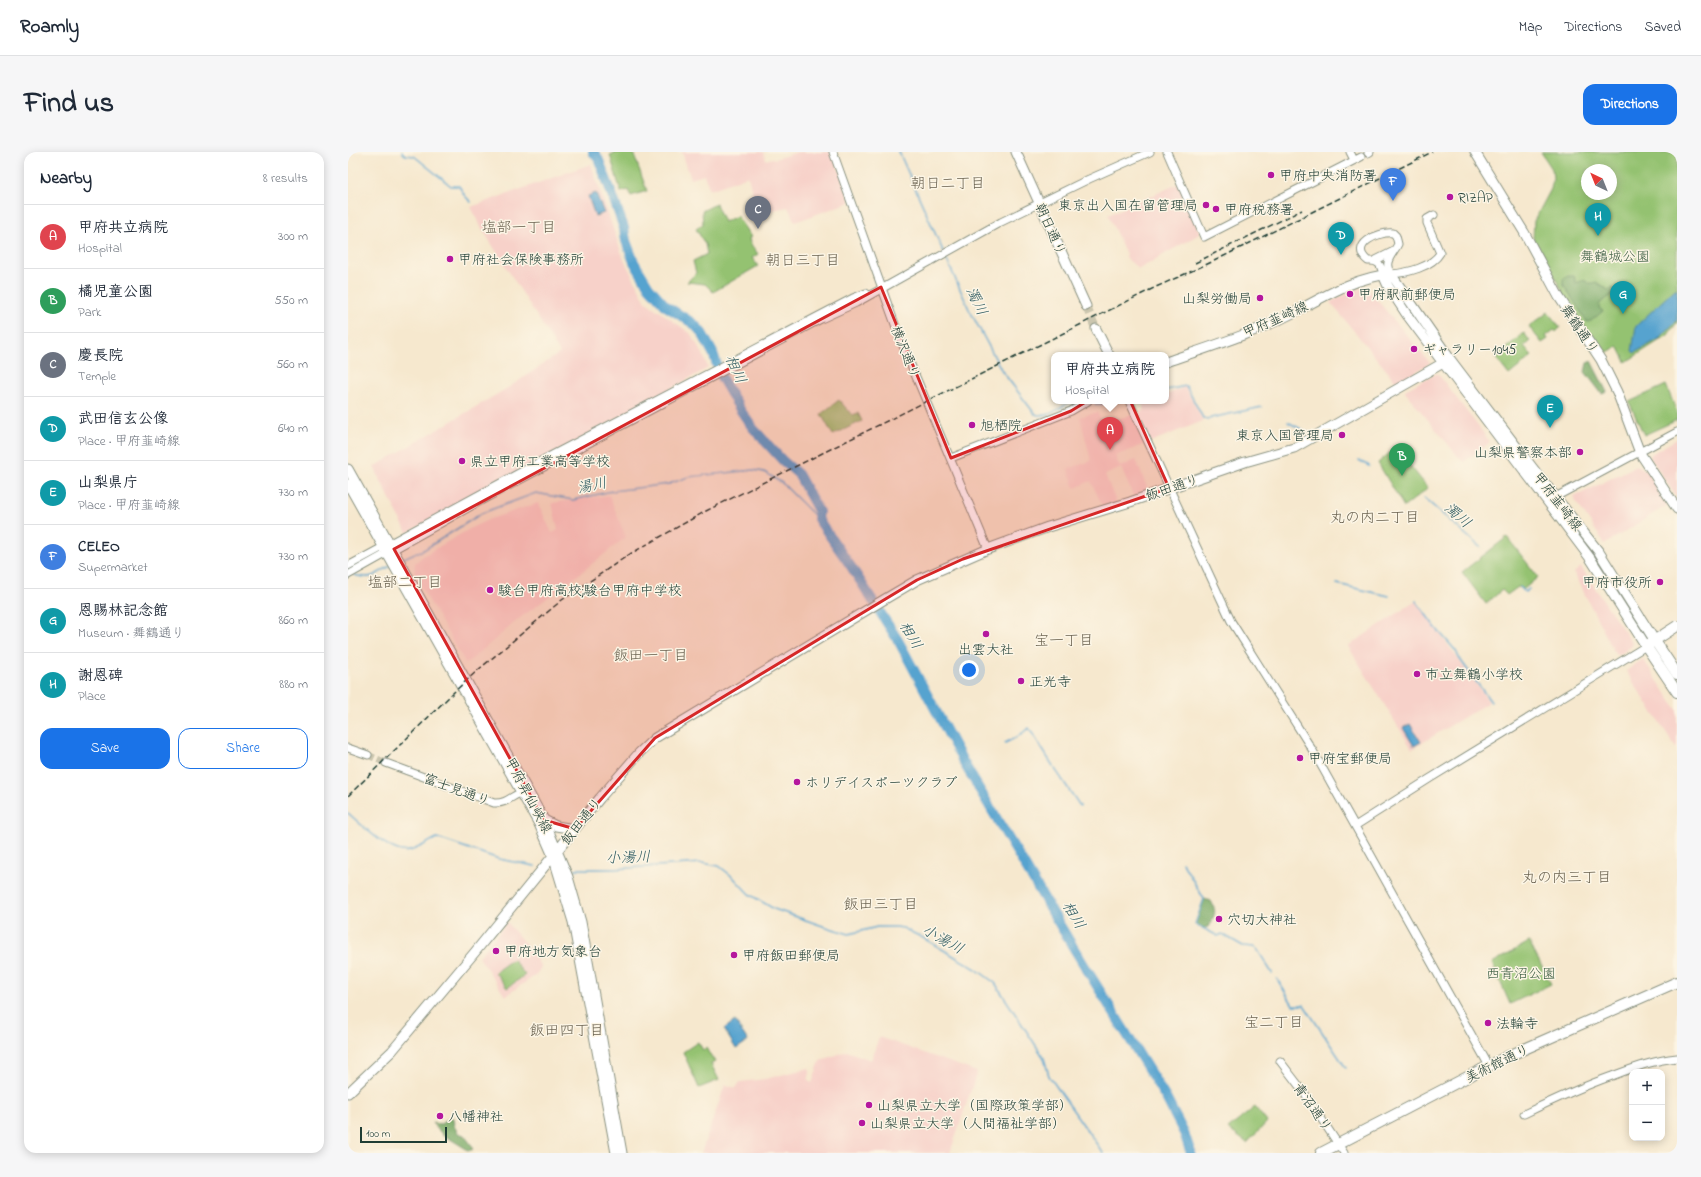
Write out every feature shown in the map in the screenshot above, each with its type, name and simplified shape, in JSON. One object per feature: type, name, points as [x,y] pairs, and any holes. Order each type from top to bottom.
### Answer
[{"type":"highway","points":[[1651,643],[1677,626]]},
{"type":"highway","points":[[1651,643],[1677,674]]},
{"type":"highway","points":[[1651,643],[1677,692]]},
{"type":"highway","name":"美術館通り","points":[[1321,1153],[1489,1066],[1677,982]]},
{"type":"main road","name":"朝日通り","points":[[1016,152],[1086,306]]},
{"type":"main road","name":"舞鶴通り","points":[[1475,152],[1559,297],[1601,360],[1617,392],[1640,453],[1677,509]]},
{"type":"main road","name":"甲府韮崎線","points":[[1169,361],[1256,329],[1296,312],[1349,284],[1375,276],[1387,275],[1447,361],[1551,498],[1590,558],[1651,643]]},
{"type":"main road","points":[[1096,329],[1108,352]]},
{"type":"main road","name":"飯田通り","points":[[348,1093],[392,1051],[574,829],[649,742],[917,580],[988,549],[1048,527],[1124,504],[1294,448],[1447,361]]},
{"type":"main road","name":"甲府昇仙峡線","points":[[348,468],[392,555],[525,792],[544,820],[555,853],[577,937],[616,1153]]},
{"type":"main road","name":"甲府昇仙峡線","points":[[348,484],[392,555]]},
{"type":"main road","name":"甲府昇仙峡線","points":[[525,792],[539,824],[568,877],[581,922],[622,1153]]},
{"type":"main road","points":[[544,820],[556,826],[574,829]]},
{"type":"street","name":"横沢通り","points":[[833,152],[901,341],[988,549]]},
{"type":"street","points":[[348,575],[392,555],[711,374],[856,303],[881,287],[1001,222],[1150,152]]},
{"type":"street","points":[[1166,152],[1204,236],[1366,154]]},
{"type":"street","points":[[1350,152],[1354,160]]},
{"type":"street","points":[[1387,275],[1406,272],[1422,266],[1439,254],[1436,242],[1427,223],[1427,219],[1434,214]]},
{"type":"street","points":[[1393,233],[1396,236],[1398,244],[1396,248],[1392,252],[1376,260],[1368,261],[1363,256],[1361,250],[1366,241],[1382,234],[1393,233]]},
{"type":"street","points":[[1387,275],[1392,252]]},
{"type":"street","points":[[1376,260],[1387,275]]},
{"type":"street","points":[[951,458],[1071,411],[1083,404]]},
{"type":"street","points":[[1131,404],[1231,621],[1302,731],[1489,1066]]},
{"type":"street","points":[[1551,498],[1640,453],[1677,432]]},
{"type":"street","points":[[348,566],[392,555]]},
{"type":"street","points":[[1355,826],[1651,643]]},
{"type":"street","points":[[348,748],[368,756]]},
{"type":"street","name":"富士見通り","points":[[386,763],[494,803],[509,800],[525,792]]},
{"type":"street","points":[[1524,1114],[1572,1091],[1632,1068],[1664,1059],[1677,1058]]},
{"type":"street","name":"青沼通り","points":[[1280,1061],[1303,1091],[1344,1153]]},
{"type":"highlighted area","points":[[881,287],[951,458],[1071,411],[1121,380],[1169,488],[963,559],[917,580],[655,738],[575,829],[544,820],[394,549]]},
{"type":"shaded area","points":[[682,152],[763,152],[766,160],[772,158],[775,159],[798,152],[833,152],[850,202],[795,222],[788,207],[758,213],[748,176],[710,190],[704,175],[691,179]]},
{"type":"shaded area","points":[[591,164],[624,260],[646,302],[690,333],[703,354],[708,368],[552,455],[407,533],[374,467],[511,386],[560,353],[481,227],[471,207]]},
{"type":"shaded area","points":[[1178,184],[1201,233],[1139,269],[1126,258],[1126,254],[1108,215]]},
{"type":"shaded area","points":[[1363,287],[1367,288],[1430,363],[1397,383],[1330,302]]},
{"type":"shaded area","points":[[1435,374],[1438,374],[1490,442],[1464,462],[1405,392],[1405,390]]},
{"type":"shaded area","points":[[1185,387],[1203,421],[1115,456],[1120,467],[1136,460],[1150,495],[1135,500],[1121,468],[1105,475],[1118,506],[1104,510],[1091,481],[1075,488],[1068,469],[1091,461],[1080,417],[1097,412],[1103,423],[1145,410],[1142,404],[1169,404],[1169,394]]},
{"type":"shaded area","points":[[1677,439],[1677,498],[1650,457],[1651,454]]},
{"type":"shaded area","points":[[1636,466],[1647,471],[1667,505],[1605,544],[1574,497]]},
{"type":"shaded area","name":"駿台甲府高校;駿台甲府中学校","points":[[609,495],[626,537],[520,618],[466,664],[414,575],[415,563],[423,556],[473,527],[490,519],[538,503],[552,533],[558,530],[552,503]]},
{"type":"shaded area","points":[[1581,567],[1632,643],[1632,646],[1619,655],[1616,655],[1574,573]]},
{"type":"shaded area","name":"市立舞鶴小学校","points":[[1416,601],[1489,702],[1412,749],[1348,646]]},
{"type":"shaded area","points":[[1643,659],[1677,710],[1677,749],[1626,671]]},
{"type":"shaded area","points":[[507,922],[530,950],[541,967],[536,975],[505,996],[479,957]]},
{"type":"shaded area","points":[[879,1037],[977,1072],[950,1153],[701,1153],[725,1085],[736,1088],[740,1082],[765,1079],[809,1068],[810,1073],[808,1081],[812,1083],[820,1061],[846,1051],[871,1060]]},
{"type":"green space","points":[[617,152],[633,152],[647,191],[631,196],[628,190],[621,192],[610,155]]},
{"type":"green space","name":"舞鶴城公園","points":[[1541,152],[1677,152],[1677,322],[1668,335],[1626,362],[1618,346],[1604,354],[1571,307],[1533,238],[1534,221],[1551,189],[1553,179],[1552,169]]},
{"type":"green space","points":[[716,204],[724,222],[737,216],[751,237],[749,238],[750,243],[758,254],[752,258],[758,266],[713,292],[705,284],[687,282],[696,273],[693,261],[707,254],[705,244],[696,229],[703,224],[702,211]]},
{"type":"green space","points":[[1568,276],[1574,276],[1576,283],[1584,280],[1590,284],[1596,282],[1608,290],[1612,287],[1615,290],[1612,295],[1600,303],[1599,308],[1603,311],[1591,321],[1587,322],[1563,284],[1563,279]]},
{"type":"green space","points":[[1548,312],[1560,328],[1556,332],[1554,330],[1546,336],[1548,339],[1542,343],[1529,327]]},
{"type":"green space","points":[[1524,333],[1530,341],[1524,346],[1532,356],[1509,375],[1495,357]]},
{"type":"green space","points":[[1591,361],[1607,392],[1602,394],[1585,372],[1587,363]]},
{"type":"green space","points":[[1666,385],[1677,412],[1677,420],[1644,435],[1629,402]]},
{"type":"green space","points":[[839,400],[852,415],[858,413],[862,421],[833,435],[821,414]]},
{"type":"green space","points":[[1393,450],[1401,460],[1404,458],[1428,488],[1404,507],[1378,463]]},
{"type":"green space","points":[[1507,537],[1538,577],[1524,589],[1518,587],[1507,595],[1502,590],[1486,604],[1462,572]]},
{"type":"green space","points":[[1204,899],[1211,901],[1215,912],[1208,927],[1204,928],[1195,924]]},
{"type":"green space","name":"西青沼公園","points":[[1529,942],[1551,984],[1510,1004],[1492,963]]},
{"type":"green space","points":[[513,959],[525,975],[507,988],[495,972]]},
{"type":"green space","points":[[698,1042],[703,1050],[706,1048],[715,1062],[711,1064],[719,1080],[699,1088],[683,1052]]},
{"type":"green space","points":[[1255,1107],[1267,1122],[1247,1143],[1228,1129]]},
{"type":"green space","points":[[449,1118],[453,1118],[454,1126],[458,1133],[464,1135],[473,1147],[472,1150],[468,1150],[442,1134],[432,1123],[441,1124]]},
{"type":"water","points":[[596,193],[604,213],[595,216],[588,196]]},
{"type":"water","points":[[1675,289],[1677,289],[1677,320],[1659,339],[1634,353],[1632,351],[1636,326]]},
{"type":"water","points":[[1410,724],[1421,742],[1414,746],[1403,728]]},
{"type":"water","points":[[735,1021],[748,1041],[736,1049],[724,1029]]},
{"type":"waterway","points":[[402,152],[405,155],[414,156],[451,186],[459,186],[471,202]]},
{"type":"waterway","name":"相川","points":[[593,152],[598,158],[609,186],[634,262],[649,287],[666,306],[694,324],[702,333],[713,353],[721,377],[741,411],[752,427],[783,461],[798,474],[819,512],[818,519],[852,568],[899,642],[965,765],[1073,947],[1166,1098],[1184,1133],[1191,1153]]},
{"type":"waterway","name":"濁川","points":[[899,152],[943,251]]},
{"type":"waterway","name":"濁川","points":[[945,256],[969,309],[1002,371],[1035,414],[1049,414],[1067,404]]},
{"type":"waterway","name":"濁川","points":[[1169,389],[1186,386],[1203,418],[1206,419],[1262,407]]},
{"type":"waterway","name":"濁川","points":[[1095,404],[1101,404]]},
{"type":"waterway","name":"濁川","points":[[1288,422],[1308,433]]},
{"type":"waterway","points":[[1359,460],[1369,466]]},
{"type":"waterway","name":"湯川","points":[[402,559],[422,551],[482,513],[536,493],[573,500],[612,491],[669,484],[688,477],[753,470],[764,472],[782,483],[818,519]]},
{"type":"waterway","name":"濁川","points":[[1424,498],[1480,547]]},
{"type":"waterway","name":"湯川","points":[[354,575],[369,577],[390,566]]},
{"type":"waterway","points":[[1337,584],[1389,596]]},
{"type":"waterway","points":[[1520,587],[1525,592],[1529,589]]},
{"type":"waterway","points":[[1416,601],[1435,627],[1456,651],[1459,658],[1491,702]]},
{"type":"waterway","points":[[1005,743],[1017,737],[1029,728],[1053,766]]},
{"type":"waterway","points":[[1055,769],[1080,806]]},
{"type":"waterway","name":"小湯川","points":[[348,813],[368,831],[394,849],[409,851],[437,838],[499,859],[535,866]]},
{"type":"waterway","points":[[1182,862],[1204,899],[1195,924],[1218,936],[1222,934],[1243,946],[1254,947],[1257,949],[1272,973]]},
{"type":"waterway","name":"小湯川","points":[[575,869],[614,869],[702,863],[719,866],[733,877],[749,894],[774,909],[849,934],[877,927],[896,927],[903,928],[923,938],[976,969],[995,983],[1044,1058],[1049,1076],[1103,1153]]},
{"type":"waterway","points":[[1277,979],[1293,1005],[1304,1005],[1346,1068]]},
{"type":"tunnel","points":[[1086,306],[1096,329]]},
{"type":"tunnel","points":[[368,755],[386,763]]},
{"type":"railway","points":[[348,796],[478,670],[562,600],[630,554],[706,511],[1156,287],[1214,261],[1432,152]]},
{"type":"railway","points":[[1195,263],[1302,210]]},
{"type":"place","name":"甲府中央消防署","points":[[1271,175]]},
{"type":"place","name":"RIZAP","points":[[1450,197]]},
{"type":"place","name":"CELEO","points":[[1393,201]]},
{"type":"place","name":"東京出入国在留管理局","points":[[1206,205]]},
{"type":"place","name":"甲府税務署","points":[[1216,209]]},
{"type":"place","name":"慶長院","points":[[758,229]]},
{"type":"place","name":"謝恩碑","points":[[1598,236]]},
{"type":"place","name":"武田信玄公像","points":[[1341,255]]},
{"type":"place","name":"甲府社会保険事務所","points":[[450,259]]},
{"type":"place","name":"甲府駅前郵便局","points":[[1350,294]]},
{"type":"place","name":"山梨労働局","points":[[1260,298]]},
{"type":"place","name":"恩賜林記念館","points":[[1623,314]]},
{"type":"place","name":"ギャラリー1045","points":[[1414,349]]},
{"type":"place","name":"旭栖院","points":[[972,425]]},
{"type":"place","name":"山梨県庁","points":[[1550,428]]},
{"type":"place","name":"東京入国管理局","points":[[1342,435]]},
{"type":"place","name":"甲府共立病院","points":[[1110,450]]},
{"type":"place","name":"山梨県警察本部","points":[[1580,452]]},
{"type":"place","name":"県立甲府工業高等学校","points":[[462,461]]},
{"type":"place","name":"橘児童公園","points":[[1402,476]]},
{"type":"place","name":"甲府市役所","points":[[1660,582]]},
{"type":"place","name":"駿台甲府高校;駿台甲府中学校","points":[[490,590]]},
{"type":"place","name":"出雲大社","points":[[986,634]]},
{"type":"place","name":"市立舞鶴小学校","points":[[1417,674]]},
{"type":"place","name":"正光寺","points":[[1021,681]]},
{"type":"place","name":"甲府宝郵便局","points":[[1300,758]]},
{"type":"place","name":"ホリデイスポーツクラブ","points":[[797,782]]},
{"type":"place","name":"穴切大神社","points":[[1219,919]]},
{"type":"place","name":"甲府地方気象台","points":[[496,951]]},
{"type":"place","name":"甲府飯田郵便局","points":[[734,955]]},
{"type":"place","name":"法輪寺","points":[[1488,1023]]},
{"type":"place","name":"山梨県立大学（国際政策学部）","points":[[869,1105]]},
{"type":"place","name":"八幡神社","points":[[440,1116]]},
{"type":"place","name":"山梨県立大学（人間福祉学部）","points":[[862,1123]]},
{"type":"district","name":"朝日二丁目","points":[[948,183]]},
{"type":"district","name":"塩部一丁目","points":[[519,227]]},
{"type":"district","name":"朝日三丁目","points":[[803,260]]},
{"type":"district","name":"丸の内二丁目","points":[[1375,517]]},
{"type":"district","name":"塩部二丁目","points":[[405,582]]},
{"type":"district","name":"宝一丁目","points":[[1064,640]]},
{"type":"district","name":"飯田一丁目","points":[[651,655]]},
{"type":"district","name":"丸の内三丁目","points":[[1567,877]]},
{"type":"district","name":"飯田三丁目","points":[[881,904]]},
{"type":"district","name":"宝二丁目","points":[[1274,1022]]},
{"type":"district","name":"飯田四丁目","points":[[567,1030]]}]
